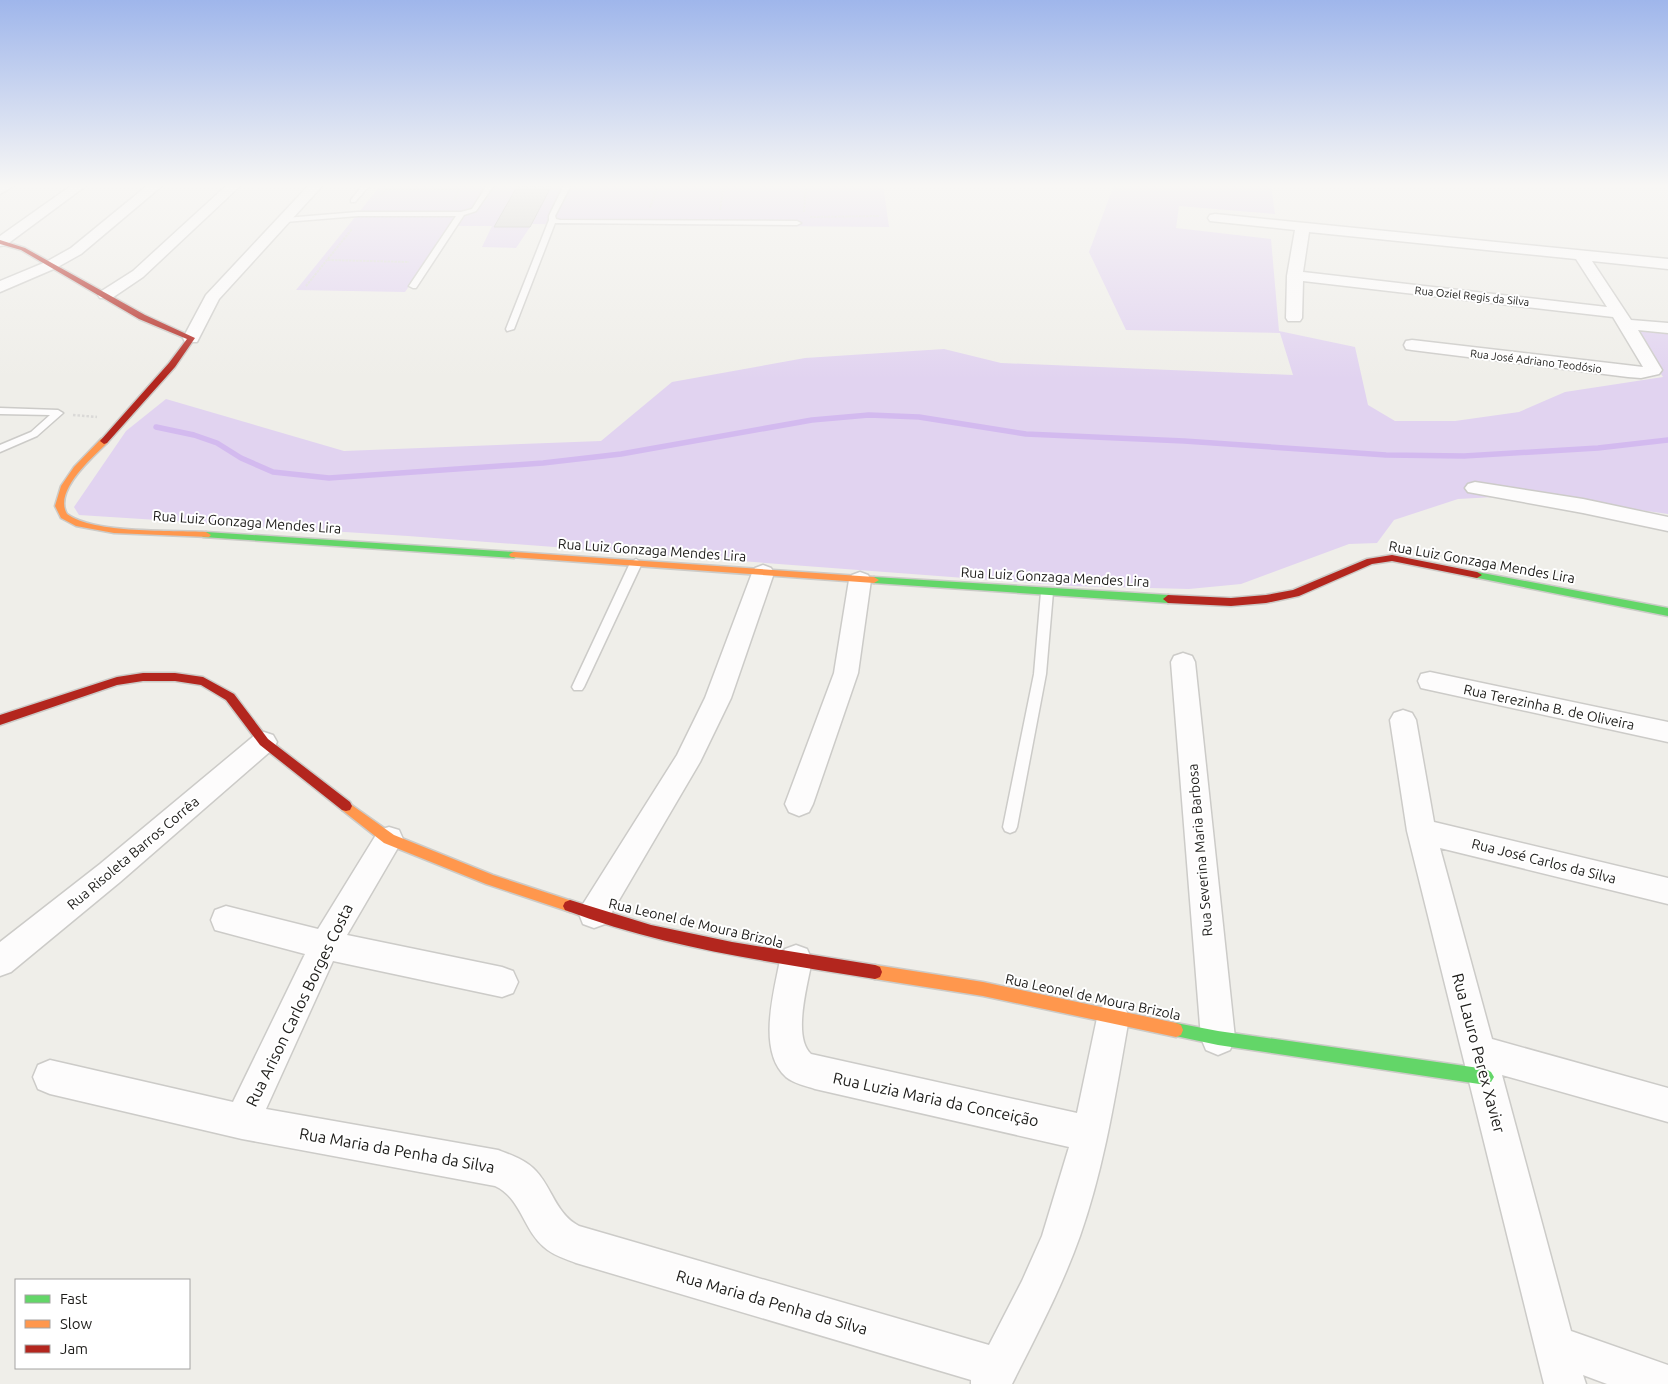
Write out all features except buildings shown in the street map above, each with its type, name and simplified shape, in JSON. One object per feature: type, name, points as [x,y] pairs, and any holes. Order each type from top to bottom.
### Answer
[{"type":"street","points":[[24,250],[142,317],[191,338],[212,298],[258,250]]},
{"type":"street","points":[[0,287],[51,265],[77,250]]},
{"type":"street","points":[[106,295],[125,284],[165,250]]},
{"type":"street","points":[[1294,318],[1295,276],[1299,250]]},
{"type":"street","points":[[1517,250],[1668,264]]},
{"type":"street","points":[[1581,256],[1623,318]]},
{"type":"street","name":"Rua Oziel Regis da Silva","points":[[1295,276],[1623,318],[1668,328]]},
{"type":"street","name":"Rua José Adriano Teodósio","points":[[1412,345],[1635,373],[1649,372],[1652,370],[1650,364],[1623,318]]},
{"type":"street","name":"Rua Luiz Gonzaga Mendes Lira","points":[[191,338],[172,365],[70,480],[61,495],[58,508],[64,517],[76,524],[108,528],[636,563],[860,580],[1231,602],[1266,599],[1294,593],[1370,560],[1392,558],[1668,612]]},
{"type":"street","points":[[1475,488],[1583,506],[1668,524]]},
{"type":"street","points":[[594,914],[688,762],[718,698],[763,573]]},
{"type":"street","points":[[799,804],[846,673],[860,580]]},
{"type":"street","name":"Rua Severina Maria Barbosa","points":[[1182,662],[1218,1038]]},
{"type":"street","name":"Rua Leonel de Moura Brizola","points":[[0,720],[117,682],[143,677],[175,677],[204,681],[230,697],[264,742],[389,839],[491,880],[594,914],[651,931],[732,949],[983,989],[1113,1018],[1218,1038],[1482,1064]]},
{"type":"street","name":"Rua Terezinha B. de Oliveira","points":[[1430,681],[1668,732]]},
{"type":"street","name":"Rua Lauro Perex Xavier","points":[[1403,720],[1421,831],[1557,1346],[1565,1384]]},
{"type":"street","name":"Rua Risoleta Barros Corrêa","points":[[0,961],[110,873],[264,742]]},
{"type":"street","name":"Rua José Carlos da Silva","points":[[1421,831],[1668,891]]},
{"type":"street","name":"Rua Arison Carlos Borges Costa","points":[[242,1122],[325,945],[354,894],[389,839]]},
{"type":"street","points":[[226,920],[325,945],[502,982]]},
{"type":"street","name":"Rua Luzia Maria da Conceição","points":[[796,960],[786,1026],[786,1041],[789,1053],[798,1064],[814,1072],[1090,1134]]},
{"type":"street","points":[[994,1376],[1049,1266],[1077,1188],[1090,1134],[1113,1018]]},
{"type":"street","points":[[1482,1064],[1668,1105]]},
{"type":"street","name":"Rua Maria da Penha da Silva","points":[[50,1077],[242,1122],[498,1168],[514,1174],[526,1184],[545,1219],[556,1233],[576,1244],[994,1376]]},
{"type":"street","points":[[1557,1346],[1664,1384]]},
{"type":"lane","points":[[412,286],[437,250]]},
{"type":"lane","points":[[510,329],[541,250]]},
{"type":"lane","points":[[0,411],[58,413]]},
{"type":"lane","points":[[0,449],[34,434],[58,413]]},
{"type":"lane","points":[[578,688],[636,563]]},
{"type":"lane","points":[[1010,827],[1040,674],[1047,592]]},
{"type":"path","points":[[306,286],[336,250]]},
{"type":"path","points":[[327,260],[410,262]]},
{"type":"path","points":[[58,413],[124,419]]},
{"type":"shaded area","points":[[329,250],[436,250],[405,292],[296,290]]},
{"type":"shaded area","points":[[1090,250],[1272,250],[1279,331],[1355,347],[1368,405],[1395,421],[1455,421],[1519,412],[1565,392],[1663,377],[1630,328],[1668,332],[1668,514],[1532,495],[1458,499],[1394,520],[1377,543],[1349,544],[1241,584],[1189,589],[1072,586],[408,536],[79,515],[74,507],[126,431],[166,399],[344,451],[601,441],[672,382],[805,358],[944,349],[1001,363],[1293,375],[1280,333],[1126,330],[1089,252]]},
{"type":"waterway","points":[[156,427],[194,435],[217,443],[241,458],[273,472],[329,478],[543,463],[621,454],[812,420],[869,415],[919,417],[1026,434],[1184,441],[1386,455],[1464,456],[1598,448],[1668,440]]},
{"type":"traffic: fast","points":[[206,535],[514,555]]},
{"type":"traffic: fast","points":[[1477,575],[1668,612]]},
{"type":"traffic: fast","points":[[874,580],[1168,599]]},
{"type":"traffic: fast","points":[[1176,1030],[1218,1038],[1486,1077]]},
{"type":"traffic: slow","points":[[104,441],[77,469],[65,486],[60,506],[64,516],[80,524],[95,528],[206,535]]},
{"type":"traffic: slow","points":[[514,555],[874,580]]},
{"type":"traffic: slow","points":[[346,806],[389,839],[491,880],[570,906]]},
{"type":"traffic: slow","points":[[875,972],[983,989],[1176,1030]]},
{"type":"traffic: jam","points":[[24,250],[142,317],[191,338],[172,365],[104,441]]},
{"type":"traffic: jam","points":[[1168,599],[1231,602],[1266,599],[1295,593],[1370,561],[1392,558],[1477,575]]},
{"type":"traffic: jam","points":[[0,720],[117,681],[143,677],[175,677],[203,681],[230,697],[264,742],[346,806]]},
{"type":"traffic: jam","points":[[570,906],[651,931],[732,949],[875,972]]}]
